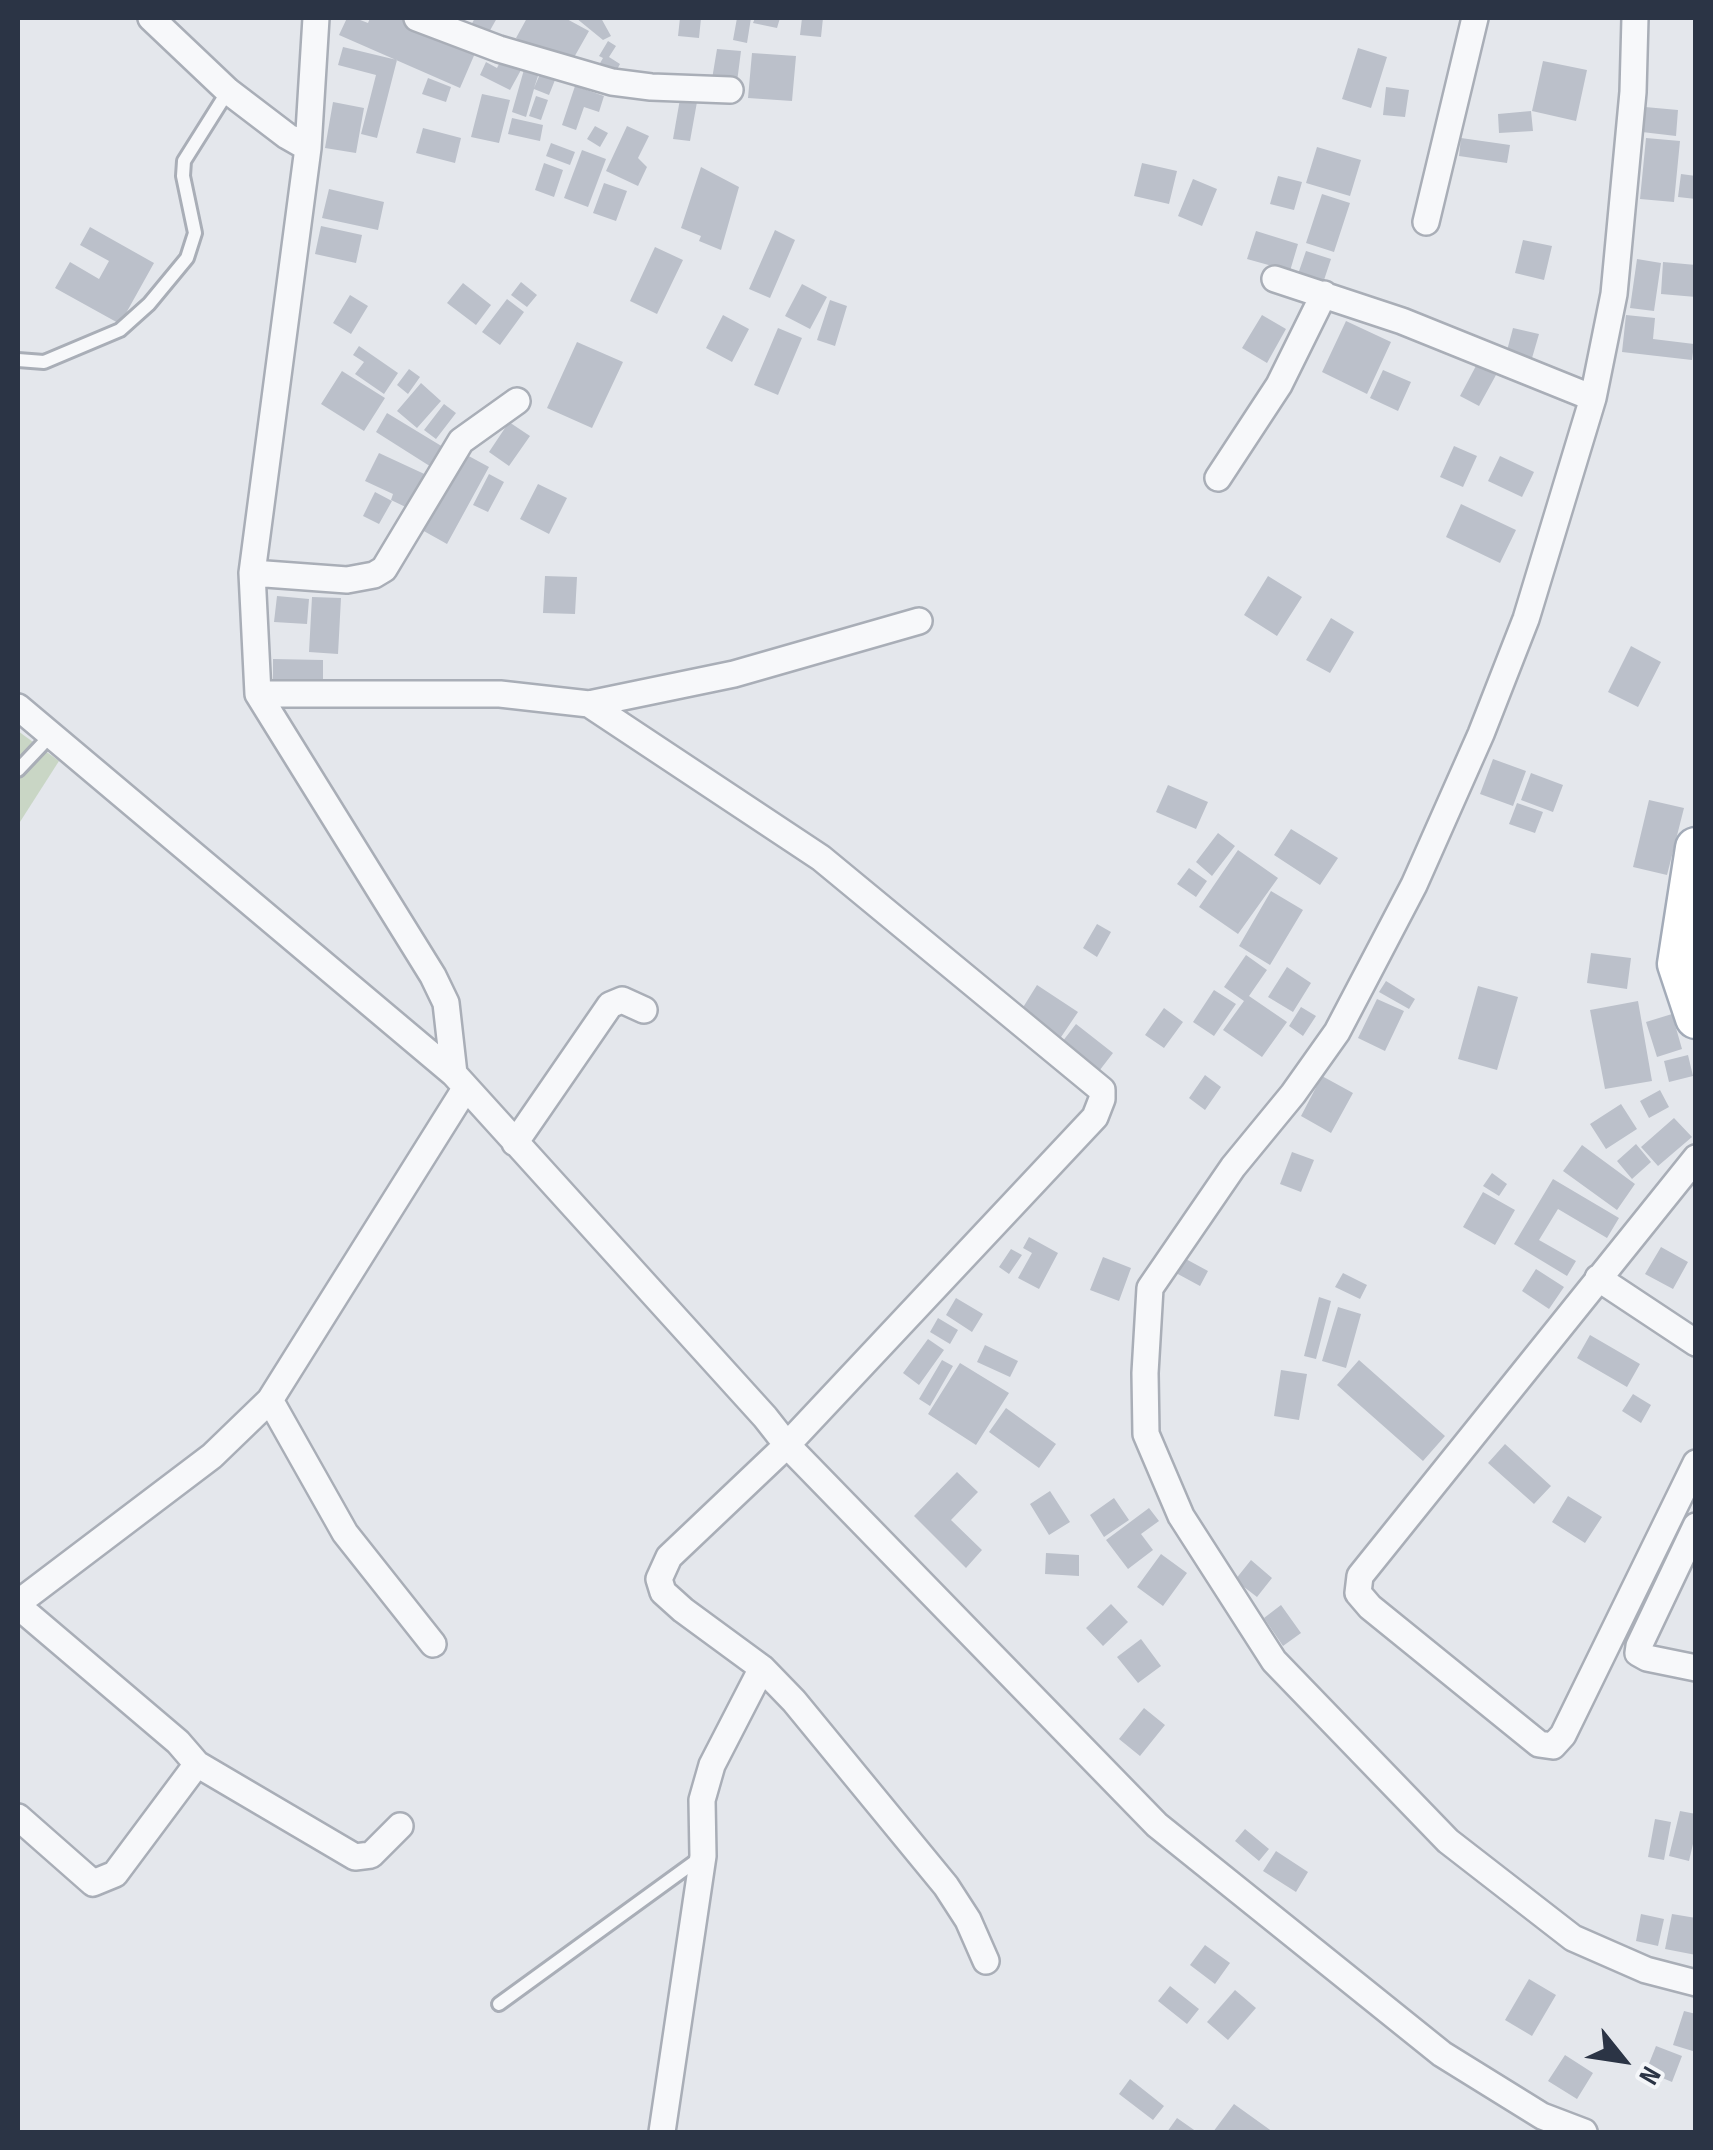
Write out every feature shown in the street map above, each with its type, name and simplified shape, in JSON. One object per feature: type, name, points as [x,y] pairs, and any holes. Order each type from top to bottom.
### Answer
[{"type":"main road","points":[[1696,848],[1678,964],[1696,1018]]},
{"type":"street","points":[[151,18],[228,91],[308,148]]},
{"type":"street","points":[[316,18],[308,148],[252,572],[258,694],[432,976],[446,1003],[460,1082],[270,1400],[212,1456],[18,1604],[178,1742],[197,1764],[355,1857],[371,1855],[400,1826]]},
{"type":"street","points":[[418,18],[499,49],[612,82],[730,90]]},
{"type":"street","points":[[1426,222],[1475,18]]},
{"type":"street","points":[[1635,18],[1633,92],[1614,294],[1594,398],[1526,619],[1481,734],[1414,885],[1336,1032],[1294,1094],[1233,1168],[1150,1288],[1146,1434],[1180,1516],[1274,1661],[1448,1841],[1573,1938],[1646,1970],[1696,1983]]},
{"type":"street","points":[[1275,279],[1402,321],[1594,398]]},
{"type":"street","points":[[1218,478],[1279,384],[1324,294]]},
{"type":"street","points":[[252,572],[347,580],[384,570],[461,441],[517,401]]},
{"type":"street","points":[[258,694],[500,694],[589,704],[734,674],[920,621]]},
{"type":"street","points":[[589,704],[821,858],[1102,1090],[1096,1117],[787,1445],[669,1557],[660,1578],[663,1592],[762,1668],[794,1701],[946,1886],[968,1920],[986,1961]]},
{"type":"street","points":[[18,707],[460,1082],[787,1445],[1157,1826],[1442,2054],[1538,2124],[1584,2132]]},
{"type":"street","points":[[515,1144],[610,1005],[622,1000],[644,1010]]},
{"type":"street","points":[[1696,1158],[1360,1576],[1358,1593],[1370,1607],[1539,1744],[1553,1746],[1563,1735],[1696,1463]]},
{"type":"street","points":[[1598,1278],[1696,1342]]},
{"type":"street","points":[[270,1400],[345,1533],[433,1644]]},
{"type":"street","points":[[1696,1526],[1638,1653],[1696,1668]]},
{"type":"street","points":[[662,2132],[702,1856],[702,1800],[712,1765],[762,1668]]},
{"type":"street","points":[[18,1818],[94,1883],[115,1874],[197,1764]]},
{"type":"lane","points":[[18,360],[44,362],[120,330],[149,304],[188,258],[194,233],[182,176],[184,161],[228,91]]},
{"type":"lane","points":[[18,770],[52,734]]},
{"type":"lane","points":[[498,2004],[702,1856]]},
{"type":"green space","points":[[18,731],[59,761],[18,825]]},
{"type":"building","points":[[347,18],[368,23],[370,18],[400,18],[476,51],[460,88],[339,35]]},
{"type":"building","points":[[475,18],[497,18],[488,34],[471,25]]},
{"type":"building","points":[[527,18],[565,18],[589,31],[568,68],[516,38]]},
{"type":"building","points":[[576,18],[601,18],[611,36],[603,40]]},
{"type":"building","points":[[680,18],[701,18],[699,38],[678,36]]},
{"type":"building","points":[[737,18],[751,18],[747,43],[733,40]]},
{"type":"building","points":[[755,18],[780,18],[777,28],[753,23]]},
{"type":"building","points":[[802,18],[823,18],[821,37],[800,35]]},
{"type":"building","points":[[608,41],[616,46],[609,57],[620,64],[612,79],[596,70]]},
{"type":"building","points":[[343,47],[397,60],[377,138],[361,134],[376,75],[338,65]]},
{"type":"building","points":[[1358,48],[1387,57],[1371,108],[1342,99]]},
{"type":"building","points":[[717,49],[741,51],[737,82],[712,79]]},
{"type":"building","points":[[752,53],[796,56],[792,101],[748,98]]},
{"type":"building","points":[[501,60],[521,70],[510,90],[480,75],[486,62],[497,68]]},
{"type":"building","points":[[1543,61],[1587,70],[1576,121],[1532,111]]},
{"type":"building","points":[[525,66],[540,70],[534,88],[540,74],[555,80],[549,95],[534,89],[526,117],[512,112]]},
{"type":"building","points":[[428,78],[451,87],[446,102],[422,94]]},
{"type":"building","points":[[575,86],[604,96],[599,112],[584,107],[576,130],[562,125]]},
{"type":"building","points":[[1386,87],[1409,90],[1405,117],[1383,115]]},
{"type":"building","points":[[482,94],[510,100],[499,143],[471,137]]},
{"type":"building","points":[[536,96],[548,100],[541,120],[529,116]]},
{"type":"building","points":[[680,99],[697,102],[690,141],[673,139]]},
{"type":"building","points":[[333,102],[364,108],[356,153],[325,148]]},
{"type":"building","points":[[1645,107],[1678,110],[1676,136],[1642,132]]},
{"type":"building","points":[[1531,111],[1533,131],[1499,133],[1498,114]]},
{"type":"building","points":[[512,118],[543,125],[540,141],[508,134]]},
{"type":"building","points":[[595,126],[608,133],[600,147],[587,139]]},
{"type":"building","points":[[627,126],[649,136],[638,158],[647,167],[638,186],[606,171]]},
{"type":"building","points":[[423,128],[461,138],[455,163],[416,153]]},
{"type":"building","points":[[1461,138],[1510,145],[1507,163],[1459,156]]},
{"type":"building","points":[[1646,138],[1680,141],[1674,202],[1640,199]]},
{"type":"building","points":[[551,143],[575,152],[570,165],[546,156]]},
{"type":"building","points":[[1317,147],[1361,160],[1350,196],[1306,183]]},
{"type":"building","points":[[582,150],[606,159],[588,207],[564,198]]},
{"type":"building","points":[[544,163],[563,170],[554,197],[535,190]]},
{"type":"building","points":[[1142,163],[1177,171],[1169,204],[1134,196]]},
{"type":"building","points":[[701,167],[739,187],[721,250],[681,228]]},
{"type":"building","points":[[1681,174],[1696,176],[1696,199],[1678,197]]},
{"type":"building","points":[[1278,176],[1302,182],[1294,210],[1270,204]]},
{"type":"building","points":[[1193,179],[1217,189],[1202,226],[1178,216]]},
{"type":"building","points":[[604,183],[627,191],[616,221],[593,213]]},
{"type":"building","points":[[329,189],[384,202],[378,230],[322,218]]},
{"type":"building","points":[[1322,194],[1350,203],[1334,252],[1306,243]]},
{"type":"building","points":[[321,226],[362,235],[356,263],[315,254]]},
{"type":"building","points":[[90,227],[154,263],[120,324],[55,288],[70,262],[99,279],[109,261],[80,245]]},
{"type":"building","points":[[775,230],[795,240],[770,298],[749,289]]},
{"type":"building","points":[[1256,231],[1298,244],[1290,271],[1247,259]]},
{"type":"building","points":[[1523,240],[1552,246],[1544,280],[1515,273]]},
{"type":"building","points":[[655,247],[683,260],[657,314],[630,301]]},
{"type":"building","points":[[1306,251],[1331,259],[1322,286],[1297,277]]},
{"type":"building","points":[[1637,259],[1661,263],[1654,311],[1630,308]]},
{"type":"building","points":[[1663,262],[1696,265],[1696,297],[1661,294]]},
{"type":"building","points":[[521,282],[537,295],[527,307],[511,295]]},
{"type":"building","points":[[463,283],[491,305],[476,325],[447,303]]},
{"type":"building","points":[[802,284],[827,297],[810,329],[785,316]]},
{"type":"building","points":[[350,295],[368,306],[351,334],[333,323]]},
{"type":"building","points":[[507,299],[524,312],[500,345],[482,332]]},
{"type":"building","points":[[830,300],[847,306],[835,346],[817,340]]},
{"type":"building","points":[[723,315],[749,329],[732,362],[706,348]]},
{"type":"building","points":[[1262,315],[1286,329],[1267,363],[1242,348]]},
{"type":"building","points":[[1626,315],[1655,318],[1653,339],[1694,344],[1692,360],[1622,352]]},
{"type":"building","points":[[1346,321],[1391,342],[1367,394],[1322,372]]},
{"type":"building","points":[[778,328],[802,338],[778,395],[754,385]]},
{"type":"building","points":[[1513,328],[1539,334],[1530,365],[1505,358]]},
{"type":"building","points":[[577,342],[623,362],[592,428],[547,408]]},
{"type":"building","points":[[359,346],[398,373],[384,394],[355,374],[364,362],[353,355]]},
{"type":"building","points":[[1477,364],[1496,375],[1479,406],[1460,396]]},
{"type":"building","points":[[409,369],[420,377],[408,394],[397,385]]},
{"type":"building","points":[[1383,370],[1411,382],[1398,411],[1370,398]]},
{"type":"building","points":[[342,371],[385,398],[364,431],[321,404]]},
{"type":"building","points":[[421,383],[441,401],[417,428],[397,411]]},
{"type":"building","points":[[444,404],[456,413],[436,439],[424,430]]},
{"type":"building","points":[[387,413],[448,450],[436,470],[376,432]]},
{"type":"building","points":[[509,422],[530,436],[509,466],[489,452]]},
{"type":"building","points":[[1454,446],[1477,456],[1463,487],[1440,477]]},
{"type":"building","points":[[379,453],[433,478],[416,512],[391,500],[393,494],[365,481]]},
{"type":"building","points":[[465,454],[489,467],[447,544],[422,530]]},
{"type":"building","points":[[1500,456],[1534,472],[1522,497],[1488,481]]},
{"type":"building","points":[[489,474],[504,482],[488,512],[473,505]]},
{"type":"building","points":[[538,484],[567,498],[549,534],[520,519]]},
{"type":"building","points":[[375,492],[392,501],[379,524],[363,516]]},
{"type":"building","points":[[1461,504],[1516,530],[1500,563],[1446,537]]},
{"type":"building","points":[[545,576],[577,577],[575,614],[543,613]]},
{"type":"building","points":[[1268,576],[1302,597],[1277,636],[1244,615]]},
{"type":"building","points":[[277,596],[309,599],[307,624],[274,622]]},
{"type":"building","points":[[312,597],[341,598],[338,654],[309,652]]},
{"type":"building","points":[[1331,618],[1354,632],[1330,673],[1306,660]]},
{"type":"building","points":[[1631,646],[1661,662],[1638,707],[1608,692]]},
{"type":"building","points":[[273,659],[323,660],[323,684],[273,683]]},
{"type":"building","points":[[1493,759],[1526,771],[1513,806],[1480,794]]},
{"type":"building","points":[[1531,773],[1563,785],[1553,812],[1521,800]]},
{"type":"building","points":[[1168,785],[1208,802],[1196,829],[1156,812]]},
{"type":"building","points":[[1649,800],[1684,808],[1667,875],[1633,867]]},
{"type":"building","points":[[1517,803],[1543,812],[1535,833],[1509,824]]},
{"type":"building","points":[[1291,829],[1338,858],[1320,885],[1274,855]]},
{"type":"building","points":[[1218,833],[1235,846],[1212,876],[1196,862]]},
{"type":"building","points":[[1238,850],[1278,878],[1238,934],[1199,907]]},
{"type":"building","points":[[1189,868],[1207,881],[1196,897],[1177,884]]},
{"type":"building","points":[[1271,891],[1303,910],[1270,965],[1239,946]]},
{"type":"building","points":[[1097,924],[1111,932],[1097,957],[1083,948]]},
{"type":"building","points":[[1591,953],[1631,958],[1627,989],[1587,983]]},
{"type":"building","points":[[1246,955],[1267,970],[1249,996],[1287,1022],[1262,1057],[1223,1030],[1244,1001],[1224,987]]},
{"type":"building","points":[[1287,967],[1311,983],[1293,1012],[1268,997]]},
{"type":"building","points":[[1386,981],[1415,999],[1409,1009],[1379,992]]},
{"type":"building","points":[[1037,985],[1078,1012],[1057,1043],[1017,1017]]},
{"type":"building","points":[[1478,986],[1518,997],[1497,1070],[1458,1059]]},
{"type":"building","points":[[1214,990],[1236,1004],[1214,1036],[1193,1022]]},
{"type":"building","points":[[1377,999],[1404,1011],[1385,1051],[1358,1038]]},
{"type":"building","points":[[1638,1001],[1652,1081],[1605,1089],[1590,1010]]},
{"type":"building","points":[[1301,1007],[1316,1016],[1303,1036],[1289,1026]]},
{"type":"building","points":[[1164,1008],[1183,1022],[1164,1048],[1145,1035]]},
{"type":"building","points":[[1672,1014],[1682,1049],[1657,1057],[1646,1022]]},
{"type":"building","points":[[1076,1024],[1113,1053],[1096,1075],[1059,1046]]},
{"type":"building","points":[[1688,1055],[1693,1076],[1669,1082],[1664,1061]]},
{"type":"building","points":[[1205,1075],[1221,1087],[1205,1110],[1189,1098]]},
{"type":"building","points":[[1322,1076],[1353,1093],[1331,1133],[1301,1116]]},
{"type":"building","points":[[1660,1090],[1669,1107],[1649,1118],[1640,1101]]},
{"type":"building","points":[[1621,1104],[1637,1129],[1606,1149],[1590,1124]]},
{"type":"building","points":[[1674,1118],[1692,1137],[1658,1166],[1641,1147]]},
{"type":"building","points":[[1636,1144],[1651,1162],[1632,1179],[1617,1161]]},
{"type":"building","points":[[1582,1145],[1635,1184],[1617,1210],[1563,1171]]},
{"type":"building","points":[[1292,1152],[1314,1160],[1301,1192],[1280,1184]]},
{"type":"building","points":[[1492,1173],[1507,1184],[1499,1196],[1483,1186]]},
{"type":"building","points":[[1553,1179],[1619,1218],[1607,1238],[1558,1209],[1539,1240],[1576,1261],[1567,1276],[1514,1244]]},
{"type":"building","points":[[1483,1192],[1515,1210],[1495,1245],[1463,1227]]},
{"type":"building","points":[[1029,1237],[1058,1253],[1039,1289],[1018,1278],[1032,1253],[1023,1248]]},
{"type":"building","points":[[1661,1247],[1688,1262],[1673,1289],[1645,1274]]},
{"type":"building","points":[[1011,1249],[1022,1255],[1009,1274],[999,1267]]},
{"type":"building","points":[[1103,1257],[1131,1268],[1119,1301],[1090,1290]]},
{"type":"building","points":[[1184,1258],[1208,1271],[1200,1286],[1176,1273]]},
{"type":"building","points":[[1536,1269],[1564,1287],[1549,1309],[1522,1291]]},
{"type":"building","points":[[1343,1273],[1367,1285],[1360,1299],[1335,1287]]},
{"type":"building","points":[[1319,1297],[1331,1301],[1316,1359],[1304,1356]]},
{"type":"building","points":[[956,1298],[983,1314],[972,1332],[946,1315]]},
{"type":"building","points":[[1338,1307],[1361,1314],[1346,1368],[1322,1361]]},
{"type":"building","points":[[938,1318],[958,1330],[950,1344],[930,1332]]},
{"type":"building","points":[[1590,1335],[1640,1364],[1627,1387],[1577,1358]]},
{"type":"building","points":[[928,1339],[944,1350],[919,1385],[903,1373]]},
{"type":"building","points":[[985,1345],[1018,1361],[1010,1377],[977,1362]]},
{"type":"building","points":[[942,1360],[953,1366],[930,1406],[919,1399]]},
{"type":"building","points":[[1359,1360],[1445,1436],[1423,1461],[1337,1385]]},
{"type":"building","points":[[960,1363],[1009,1393],[976,1445],[928,1414]]},
{"type":"building","points":[[1281,1370],[1307,1374],[1299,1420],[1274,1416]]},
{"type":"building","points":[[1633,1394],[1651,1405],[1641,1423],[1622,1411]]},
{"type":"building","points":[[1006,1408],[1056,1444],[1039,1468],[989,1432]]},
{"type":"building","points":[[1505,1444],[1551,1486],[1534,1504],[1488,1463]]},
{"type":"building","points":[[957,1472],[978,1492],[951,1520],[982,1550],[966,1568],[914,1516]]},
{"type":"building","points":[[1050,1491],[1070,1522],[1049,1535],[1030,1504]]},
{"type":"building","points":[[1568,1496],[1602,1517],[1585,1543],[1552,1522]]},
{"type":"building","points":[[1114,1498],[1129,1520],[1104,1537],[1090,1515]]},
{"type":"building","points":[[1149,1508],[1159,1521],[1141,1534],[1153,1550],[1128,1569],[1106,1540]]},
{"type":"building","points":[[1046,1553],[1079,1555],[1079,1576],[1045,1574]]},
{"type":"building","points":[[1161,1554],[1187,1573],[1163,1606],[1137,1587]]},
{"type":"building","points":[[1251,1560],[1272,1578],[1257,1597],[1235,1580]]},
{"type":"building","points":[[1111,1604],[1128,1622],[1103,1646],[1086,1628]]},
{"type":"building","points":[[1281,1605],[1301,1633],[1283,1646],[1264,1618]]},
{"type":"building","points":[[1141,1639],[1161,1666],[1138,1683],[1117,1657]]},
{"type":"building","points":[[1144,1708],[1165,1725],[1140,1756],[1119,1739]]},
{"type":"building","points":[[1680,1811],[1696,1814],[1689,1861],[1669,1856]]},
{"type":"building","points":[[1655,1819],[1671,1822],[1664,1860],[1648,1857]]},
{"type":"building","points":[[1245,1829],[1269,1849],[1259,1861],[1235,1841]]},
{"type":"building","points":[[1276,1851],[1308,1872],[1296,1892],[1263,1871]]},
{"type":"building","points":[[1641,1914],[1664,1919],[1658,1946],[1636,1941]]},
{"type":"building","points":[[1672,1914],[1696,1918],[1696,1955],[1665,1949]]},
{"type":"building","points":[[1205,1945],[1230,1963],[1215,1984],[1190,1965]]},
{"type":"building","points":[[1529,1979],[1556,1995],[1532,2036],[1505,2020]]},
{"type":"building","points":[[1170,1986],[1199,2009],[1187,2024],[1158,2001]]},
{"type":"building","points":[[1235,1990],[1256,2008],[1228,2040],[1207,2022]]},
{"type":"building","points":[[1684,2011],[1696,2014],[1696,2052],[1673,2045]]},
{"type":"building","points":[[1656,2046],[1682,2056],[1672,2082],[1646,2071]]},
{"type":"building","points":[[1565,2055],[1593,2073],[1577,2099],[1548,2081]]},
{"type":"building","points":[[1130,2079],[1164,2106],[1153,2120],[1119,2094]]},
{"type":"building","points":[[1234,2104],[1273,2132],[1213,2132]]},
{"type":"building","points":[[1177,2118],[1197,2132],[1167,2132]]}]
